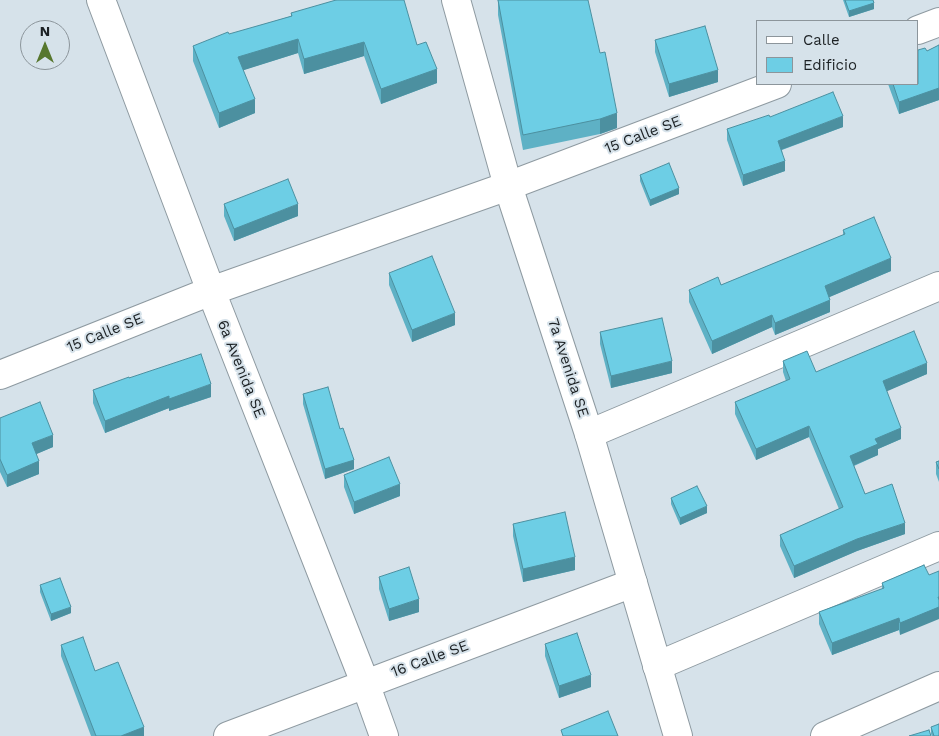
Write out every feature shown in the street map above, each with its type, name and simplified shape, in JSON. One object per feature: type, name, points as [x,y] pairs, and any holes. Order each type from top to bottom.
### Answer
[{"type":"street","name":"6a Avenida SE","points":[[101,0],[210,291],[365,683],[384,736]]},
{"type":"street","name":"7a Avenida SE","points":[[456,0],[508,186],[589,434],[678,736]]},
{"type":"street","points":[[919,30],[939,22]]},
{"type":"street","name":"15 Calle SE","points":[[0,376],[210,291],[508,186],[774,85]]},
{"type":"street","points":[[589,434],[939,286]]},
{"type":"street","points":[[657,666],[939,546]]},
{"type":"street","name":"16 Calle SE","points":[[228,736],[633,583]]},
{"type":"street","points":[[825,736],[939,686]]},
{"type":"building","points":[[336,0],[404,0],[417,45],[426,42],[437,69],[381,89],[364,42],[304,59],[298,39],[238,57],[255,99],[219,113],[193,46],[228,32],[229,34],[292,16],[291,13]]},
{"type":"building","points":[[498,0],[588,0],[600,53],[605,52],[617,113],[600,119],[523,135]]},
{"type":"building","points":[[845,0],[873,0],[874,3],[849,11]]},
{"type":"building","points":[[705,26],[718,70],[669,84],[655,40]]},
{"type":"building","points":[[939,45],[939,88],[899,102],[893,85],[919,85],[919,50],[925,48],[927,51]]},
{"type":"building","points":[[833,92],[843,116],[778,141],[785,161],[743,175],[727,129],[769,115],[770,117]]},
{"type":"building","points":[[669,163],[679,188],[650,200],[640,175]]},
{"type":"building","points":[[288,179],[298,204],[234,229],[224,204]]},
{"type":"building","points":[[874,217],[891,258],[825,286],[830,300],[775,323],[772,315],[712,341],[689,290],[718,277],[721,285],[845,234],[843,230]]},
{"type":"building","points":[[432,256],[455,313],[412,330],[389,273]]},
{"type":"building","points":[[662,318],[672,361],[611,376],[600,332]]},
{"type":"building","points":[[914,331],[927,363],[883,381],[901,428],[875,439],[878,444],[850,456],[865,494],[892,484],[905,523],[857,539],[794,566],[780,535],[843,507],[809,426],[756,449],[735,402],[790,379],[783,361],[807,351],[816,372]]},
{"type":"building","points":[[201,354],[211,384],[169,399],[169,396],[105,421],[93,390]]},
{"type":"building","points":[[328,387],[340,429],[343,428],[354,460],[325,469],[303,394]]},
{"type":"building","points":[[40,402],[53,435],[32,443],[39,461],[7,475],[0,459],[0,418]]},
{"type":"building","points":[[389,457],[400,484],[354,502],[344,475]]},
{"type":"building","points":[[697,486],[707,506],[680,518],[671,498]]},
{"type":"building","points":[[565,512],[575,557],[523,569],[513,524]]},
{"type":"building","points":[[924,565],[929,575],[939,571],[939,607],[900,623],[899,618],[832,643],[819,612],[884,588],[882,583]]},
{"type":"building","points":[[409,567],[419,599],[389,609],[379,577]]},
{"type":"building","points":[[60,578],[71,607],[51,614],[40,585]]},
{"type":"building","points":[[577,633],[591,675],[559,686],[545,644]]},
{"type":"building","points":[[83,637],[95,671],[118,662],[144,727],[121,736],[96,736],[61,645]]},
{"type":"building","points":[[608,711],[618,736],[563,736],[561,730]]},
{"type":"building","points":[[939,724],[939,736],[934,736],[931,727]]},
{"type":"building","points":[[929,730],[931,736],[909,736]]}]
